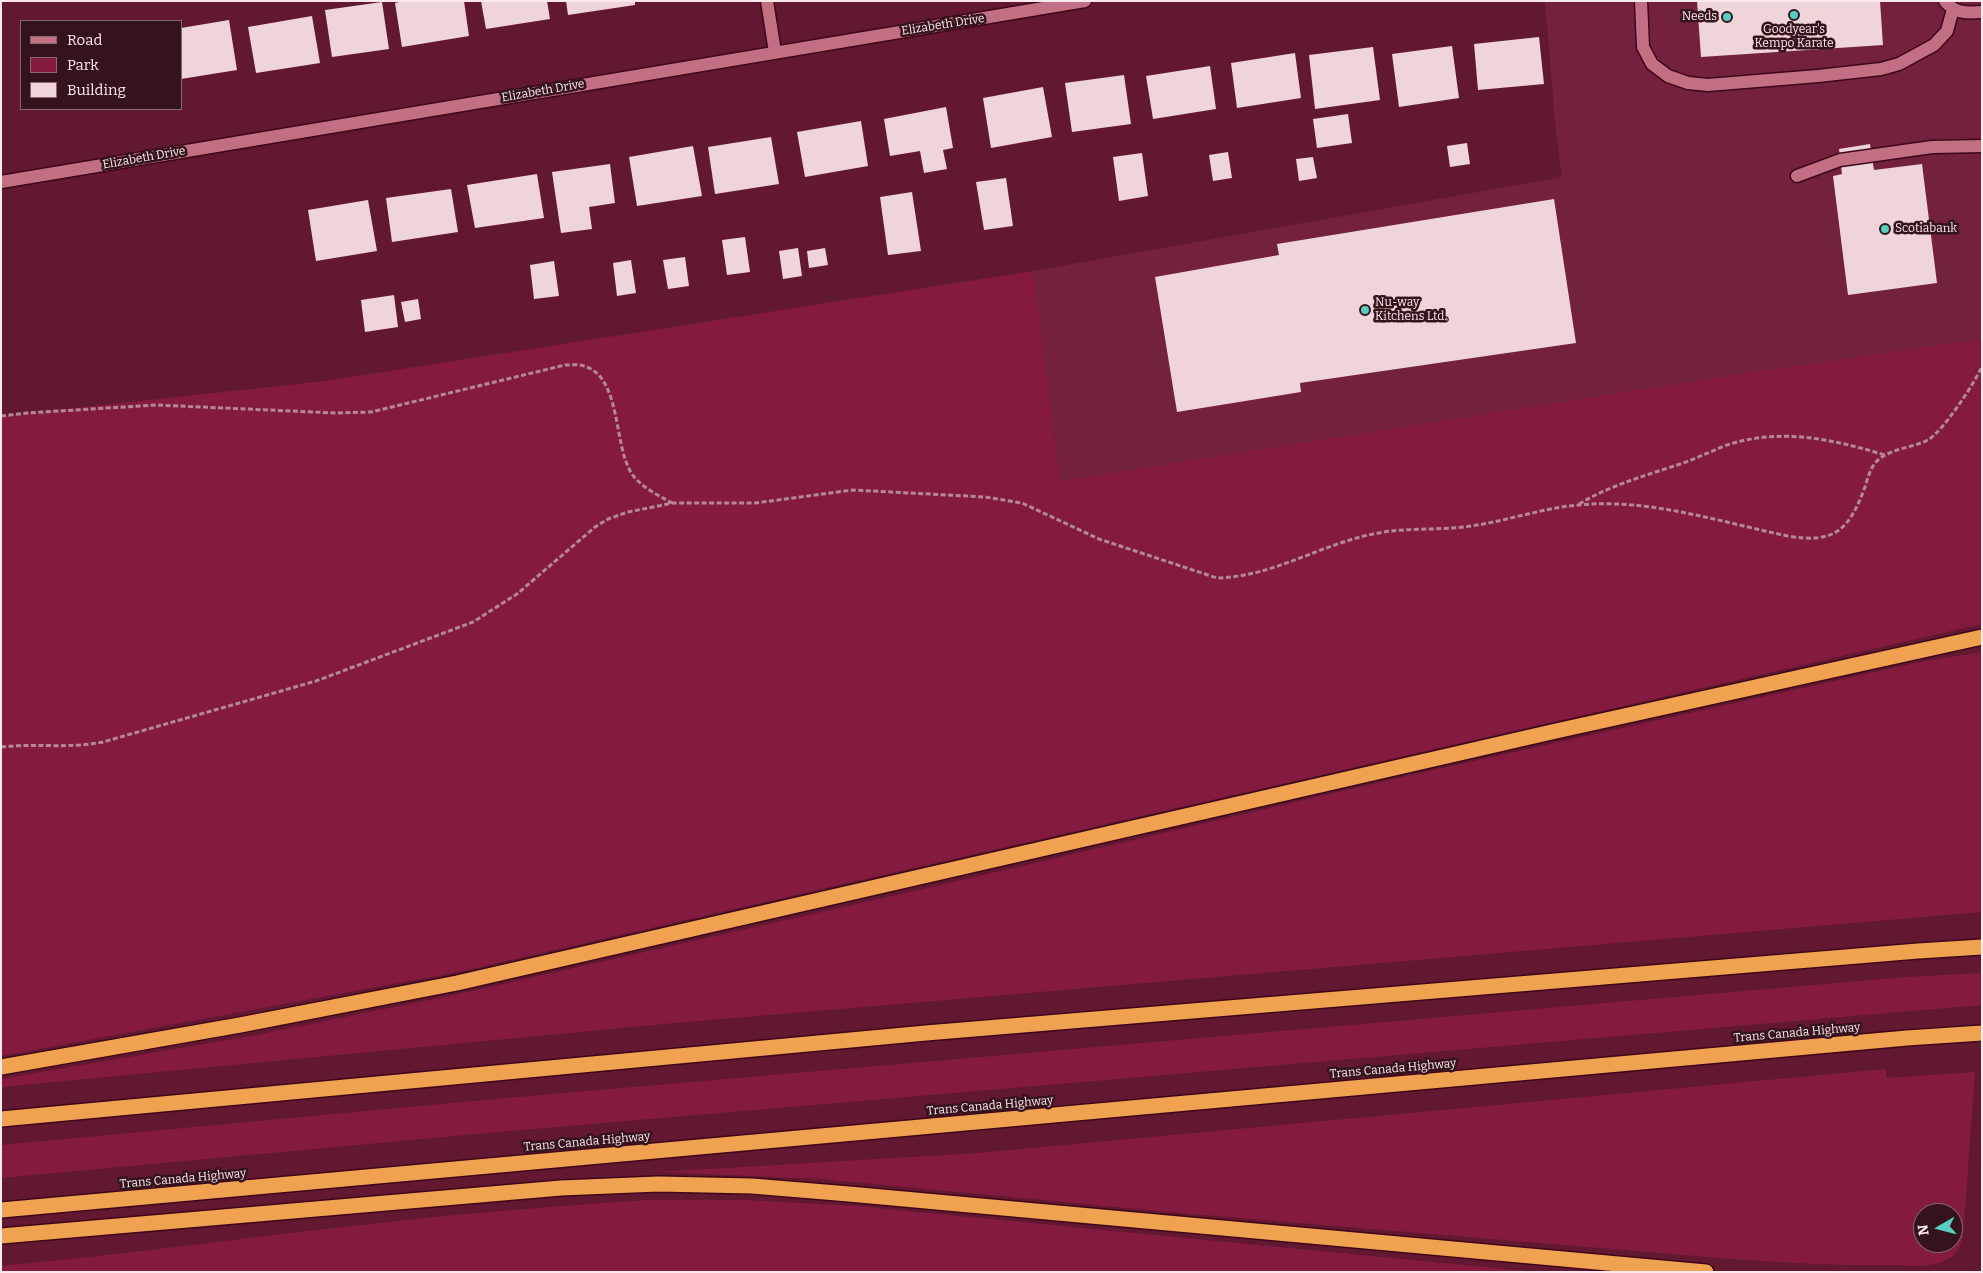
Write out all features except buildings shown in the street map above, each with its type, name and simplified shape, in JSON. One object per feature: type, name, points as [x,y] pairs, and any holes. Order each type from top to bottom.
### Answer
[{"type":"highway","points":[[1,1067],[240,1026],[457,983],[1537,735],[1982,637]]},
{"type":"highway","points":[[1,1119],[936,1032],[1982,947]]},
{"type":"highway","name":"Trans Canada Highway","points":[[1,1210],[1907,1038],[1982,1033]]},
{"type":"highway","points":[[1,1236],[561,1188],[658,1184],[752,1186],[849,1194],[1706,1272]]},
{"type":"street","points":[[767,1],[775,52]]},
{"type":"street","name":"Elizabeth Drive","points":[[1,182],[1085,1]]},
{"type":"street","points":[[1641,1],[1643,47],[1652,64],[1668,76],[1688,83],[1708,85],[1881,69],[1899,64],[1934,45],[1947,32],[1949,5],[1961,13],[1982,12]]},
{"type":"street","points":[[1797,176],[1840,160],[1932,148],[1982,146]]},
{"type":"path","points":[[1,416],[156,405],[283,412],[364,413],[384,410],[565,365],[582,365],[599,376],[609,394],[624,454],[632,473],[650,491],[673,503]]},
{"type":"path","points":[[1,747],[19,745],[88,745],[103,742],[257,698],[342,671],[473,622],[518,594],[602,522],[628,512],[673,503],[755,503],[853,490],[1001,499],[1022,503],[1123,548],[1217,578],[1232,578],[1263,572],[1348,540],[1378,532],[1469,526],[1578,505],[1641,506],[1690,514],[1798,538],[1824,537],[1832,535],[1847,523],[1861,496],[1873,466],[1886,455],[1928,440],[1945,424],[1982,366]]},
{"type":"path","points":[[1578,505],[1602,491],[1627,481],[1684,463],[1725,446],[1751,440],[1783,436],[1814,437],[1840,441],[1886,455]]},
{"type":"shaded area","points":[[1545,1],[1982,1],[1982,340],[1708,379],[1060,481],[1033,271],[1562,177],[1556,133]]},
{"type":"green space","points":[[1033,271],[1060,481],[1708,379],[1982,340],[1982,624],[458,972],[1,1056],[1,416],[325,381]]},
{"type":"green space","points":[[1982,652],[1982,912],[675,1023],[1,1087],[1,1079],[251,1036],[459,994],[941,885],[1420,773],[1920,662]]},
{"type":"green space","points":[[1982,973],[1982,1005],[498,1132],[1,1178],[1,1145],[495,1099],[1906,977]]},
{"type":"green space","points":[[1886,1069],[1886,1078],[1975,1072],[1963,1237],[1963,1203],[1913,1203],[1913,1253],[1956,1253],[1946,1260],[1924,1266],[1823,1264],[1731,1259],[1180,1213],[821,1179],[659,1172],[978,1153]]},
{"type":"green space","points":[[649,1200],[746,1200],[856,1206],[1536,1272],[1,1272],[1,1266],[398,1221]]},
{"type":"place","name":"Goodyear's Kempo Karate","points":[[1794,15]]},
{"type":"place","name":"Needs","points":[[1727,17]]},
{"type":"place","name":"Scotiabank","points":[[1885,229]]},
{"type":"place","name":"Nu-way Kitchens Ltd.","points":[[1365,310]]}]
